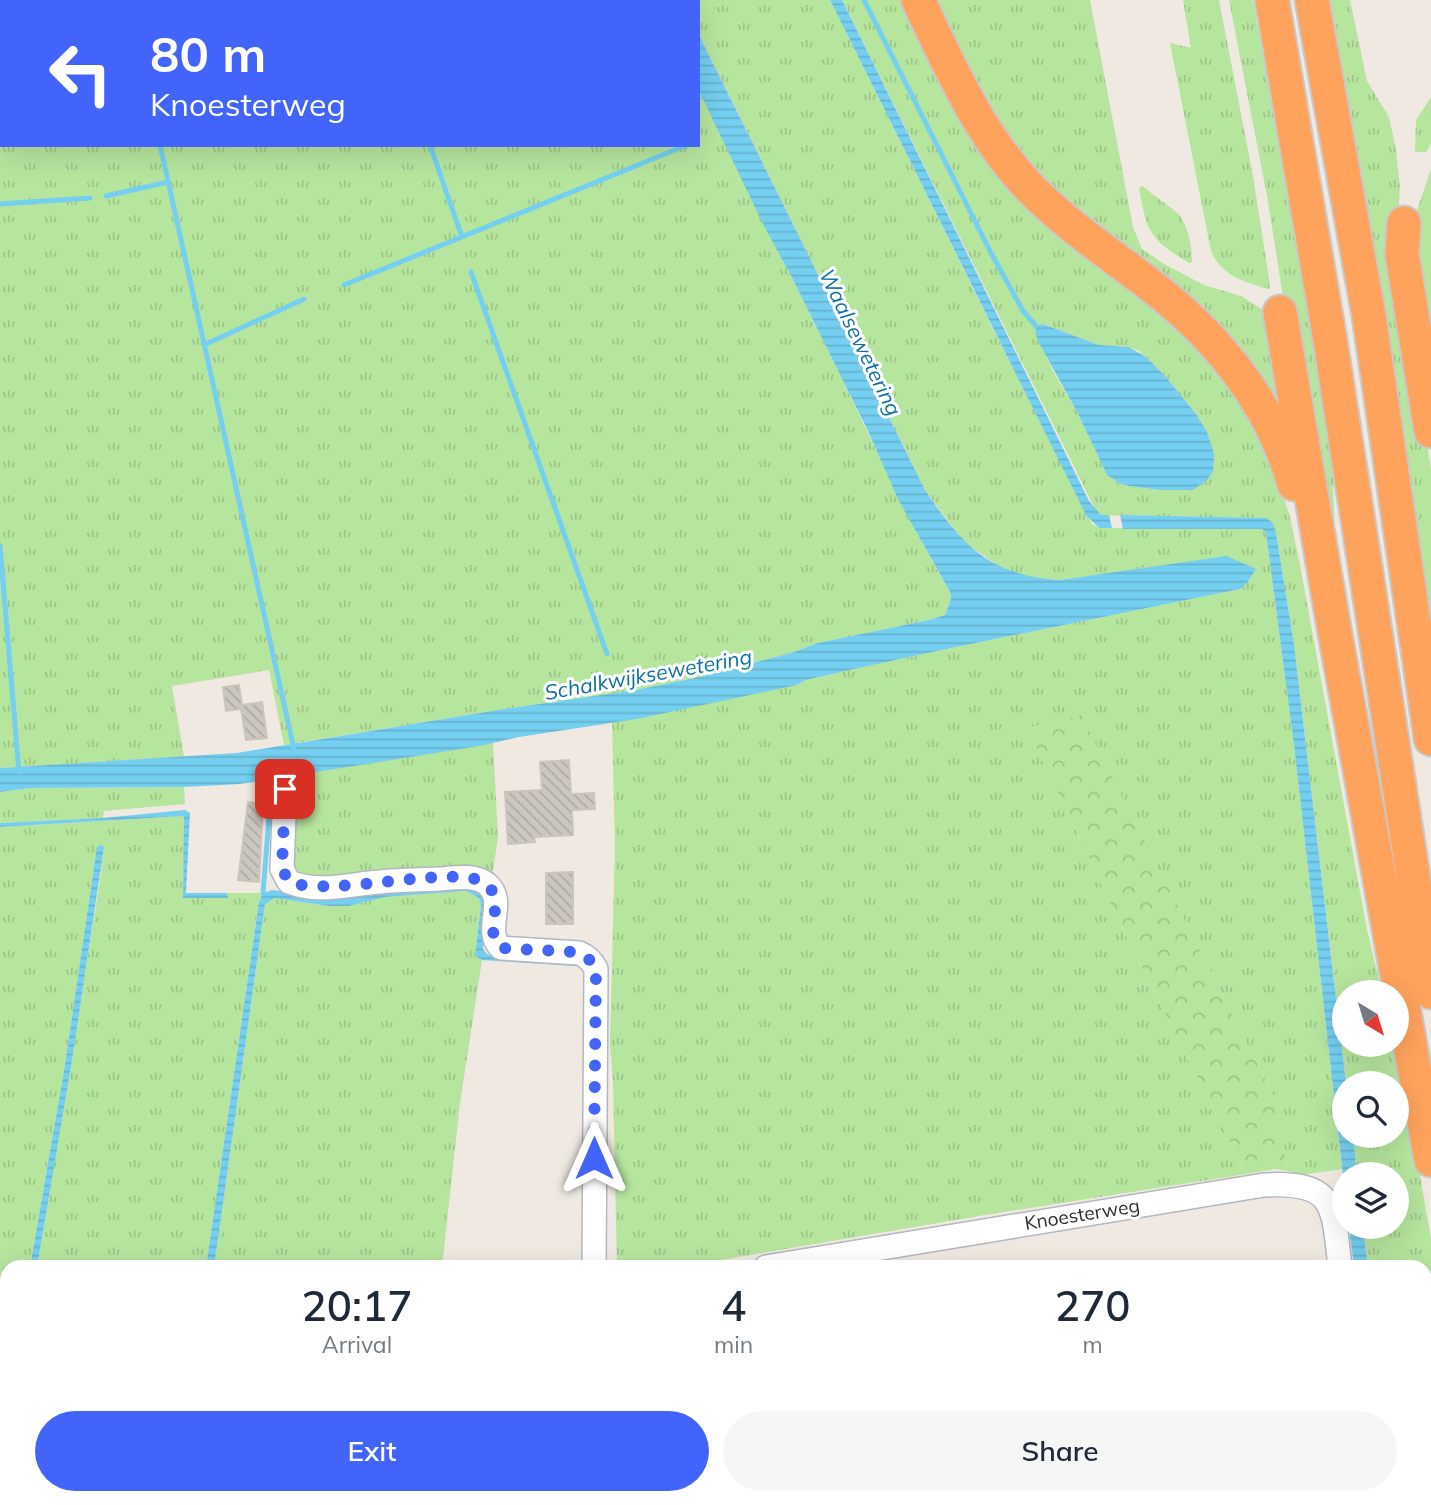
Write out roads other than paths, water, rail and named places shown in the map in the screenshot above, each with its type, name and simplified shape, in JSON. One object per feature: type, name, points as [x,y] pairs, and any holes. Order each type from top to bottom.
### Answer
[{"type":"highway","points":[[918,0],[955,79],[982,126],[1008,163],[1053,211],[1200,326],[1234,364],[1264,410],[1286,458],[1334,628]]},
{"type":"highway","points":[[1272,0],[1332,354],[1431,992]]},
{"type":"highway","points":[[1312,0],[1369,316],[1431,739]]},
{"type":"highway","points":[[1404,223],[1402,254],[1431,431]]},
{"type":"highway","points":[[1280,312],[1334,628],[1431,1160]]},
{"type":"street","points":[[285,789],[282,869],[289,882],[322,888],[377,882],[461,878],[479,880],[494,893],[496,907],[492,933],[501,948],[579,953],[593,964],[596,969],[594,1260]]},
{"type":"street","name":"Knoesterweg","points":[[808,1260],[1281,1184],[1313,1189],[1328,1202],[1334,1215],[1339,1260]]},
{"type":"water","points":[[830,0],[842,0],[1089,501],[1101,515],[1109,515],[1112,528],[1099,528],[1086,515]]},
{"type":"water","points":[[700,37],[925,490],[966,542],[996,564],[1035,577],[1060,580],[1227,556],[1256,569],[1247,583],[1240,589],[914,656],[806,680],[797,685],[637,719],[519,737],[480,746],[240,784],[31,788],[0,792],[0,768],[237,753],[636,690],[695,678],[791,653],[818,643],[945,615],[951,598],[950,592],[899,501],[866,427],[700,93]]},
{"type":"water","points":[[1043,324],[1099,345],[1129,347],[1146,357],[1196,414],[1207,432],[1214,454],[1213,471],[1207,480],[1193,490],[1160,490],[1129,486],[1107,475],[1078,414],[1039,343],[1036,326]]},
{"type":"water","points":[[1120,515],[1267,518],[1273,523],[1294,645],[1334,980],[1332,1057],[1343,1057],[1345,1071],[1332,1071],[1332,1079],[1294,745],[1266,533],[1262,529],[1123,529]]},
{"type":"water","points":[[185,810],[190,813],[186,893],[227,893],[228,898],[183,898],[184,816],[0,827],[0,823],[103,818]]},
{"type":"water","points":[[97,847],[104,847],[72,1060],[38,1260],[31,1260],[64,1071]]},
{"type":"water","points":[[468,885],[487,894],[483,949],[488,955],[579,960],[582,963],[576,966],[482,960],[475,956],[481,905],[479,898],[466,891],[385,897],[349,906],[329,906],[275,898],[265,904],[215,1260],[207,1260],[259,902],[263,893],[272,890],[334,898],[353,897],[379,889]]},
{"type":"water","points":[[1340,1148],[1354,1148],[1356,1162],[1341,1162]]},
{"type":"water","points":[[1350,1239],[1364,1239],[1367,1260],[1353,1260]]},
{"type":"waterway","points":[[864,0],[991,253],[1023,311],[1036,326]]},
{"type":"waterway","points":[[160,147],[294,749]]},
{"type":"waterway","points":[[431,147],[462,237]]},
{"type":"waterway","points":[[344,285],[682,147]]},
{"type":"waterway","points":[[106,196],[168,182]]},
{"type":"waterway","points":[[0,204],[90,198]]},
{"type":"waterway","points":[[471,272],[607,654]]},
{"type":"waterway","points":[[204,345],[304,299]]},
{"type":"waterway","points":[[0,546],[19,772]]},
{"type":"waterway","points":[[263,893],[270,805]]},
{"type":"water label","name":"Waalsewetering","points":[[861,342]]},
{"type":"water label","name":"Schalkwijksewetering","points":[[648,674]]}]
